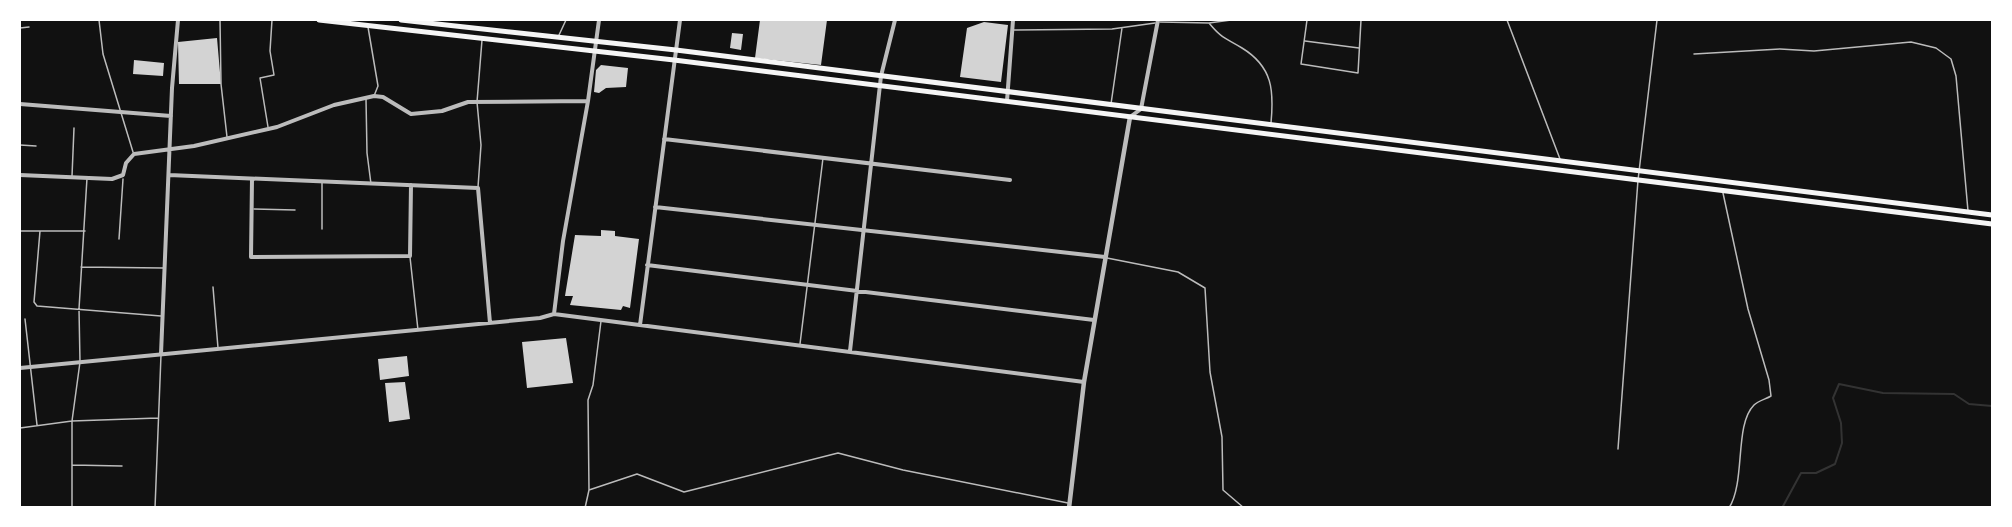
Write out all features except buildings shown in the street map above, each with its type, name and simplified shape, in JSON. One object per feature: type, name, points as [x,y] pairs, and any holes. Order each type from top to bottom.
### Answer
[{"type":"main road","points":[[319,20],[674,60],[1130,117],[1639,175],[1724,181],[1992,215]]},
{"type":"main road","points":[[400,20],[455,23],[1561,160],[1722,190],[1992,224]]},
{"type":"street","points":[[161,354],[171,116],[178,20]]},
{"type":"street","points":[[554,314],[563,241],[588,101],[599,20]]},
{"type":"street","points":[[640,325],[680,20]]},
{"type":"street","points":[[850,351],[881,76],[895,20]]},
{"type":"street","points":[[1007,101],[1013,20]]},
{"type":"street","points":[[1069,505],[1084,382],[1130,117],[1141,109],[1158,21]]},
{"type":"street","points":[[20,174],[112,179],[123,175],[126,163],[134,154],[194,146],[268,129],[334,105],[374,96],[383,97],[411,114],[442,111],[468,102],[588,101]]},
{"type":"street","points":[[20,104],[171,116]]},
{"type":"street","points":[[664,139],[1010,180]]},
{"type":"street","points":[[169,175],[478,188],[490,323]]},
{"type":"street","points":[[252,179],[252,256],[410,256],[411,185]]},
{"type":"street","points":[[655,207],[1105,257]]},
{"type":"street","points":[[647,265],[1094,320]]},
{"type":"street","points":[[20,368],[540,318],[554,314],[1084,382]]},
{"type":"lane","points":[[99,20],[103,54],[134,154]]},
{"type":"lane","points":[[220,20],[221,84],[228,138]]},
{"type":"lane","points":[[268,129],[261,78],[274,75],[270,51],[272,20]]},
{"type":"lane","points":[[558,37],[566,20]]},
{"type":"lane","points":[[1012,30],[1122,27],[1158,21],[1209,23],[1231,20]]},
{"type":"lane","points":[[1307,20],[1301,64],[1358,73],[1361,20]]},
{"type":"lane","points":[[1507,20],[1561,160]]},
{"type":"lane","points":[[1618,449],[1639,175],[1657,20]]},
{"type":"lane","points":[[1209,23],[1226,42],[1241,47],[1257,58],[1274,92],[1271,124]]},
{"type":"lane","points":[[368,25],[378,86],[374,96]]},
{"type":"lane","points":[[20,28],[29,27]]},
{"type":"lane","points":[[1111,105],[1122,27]]},
{"type":"lane","points":[[478,188],[481,145],[477,102],[482,38]]},
{"type":"lane","points":[[1304,41],[1359,48]]},
{"type":"lane","points":[[1694,54],[1780,49],[1814,51],[1911,42],[1936,48],[1951,59],[1956,76],[1968,220]]},
{"type":"lane","points":[[366,98],[367,153],[371,184]]},
{"type":"lane","points":[[72,177],[74,128]]},
{"type":"lane","points":[[20,145],[36,146]]},
{"type":"lane","points":[[800,345],[823,157]]},
{"type":"lane","points":[[72,507],[72,421],[80,363],[80,267],[85,231],[87,177]]},
{"type":"lane","points":[[119,239],[123,179]]},
{"type":"lane","points":[[1724,181],[1722,190],[1748,309],[1769,380],[1771,396],[1754,406],[1744,428],[1736,496],[1729,507]]},
{"type":"lane","points":[[322,182],[322,230]]},
{"type":"lane","points":[[252,209],[295,210]]},
{"type":"lane","points":[[20,231],[85,231]]},
{"type":"lane","points":[[40,231],[34,302],[37,306],[163,316]]},
{"type":"lane","points":[[410,256],[418,330]]},
{"type":"lane","points":[[1105,257],[1178,272],[1205,288],[1210,372],[1222,437],[1222,490],[1244,507]]},
{"type":"lane","points":[[80,267],[165,268]]},
{"type":"lane","points":[[213,287],[218,349]]},
{"type":"lane","points":[[25,319],[37,426]]},
{"type":"lane","points":[[585,507],[589,490],[588,400],[601,320]]},
{"type":"lane","points":[[155,507],[161,354]]},
{"type":"lane","points":[[20,428],[72,421],[159,418]]},
{"type":"lane","points":[[589,490],[637,474],[684,492],[713,486],[775,467],[838,453],[903,470],[1069,505]]},
{"type":"lane","points":[[71,465],[122,466]]},
{"type":"lane","points":[[80,507],[106,507]]},
{"type":"waterway","points":[[1782,508],[1801,473],[1816,473],[1835,464],[1842,443],[1841,423],[1833,398],[1839,384],[1883,393],[1954,394],[1969,404],[1992,406]]}]
